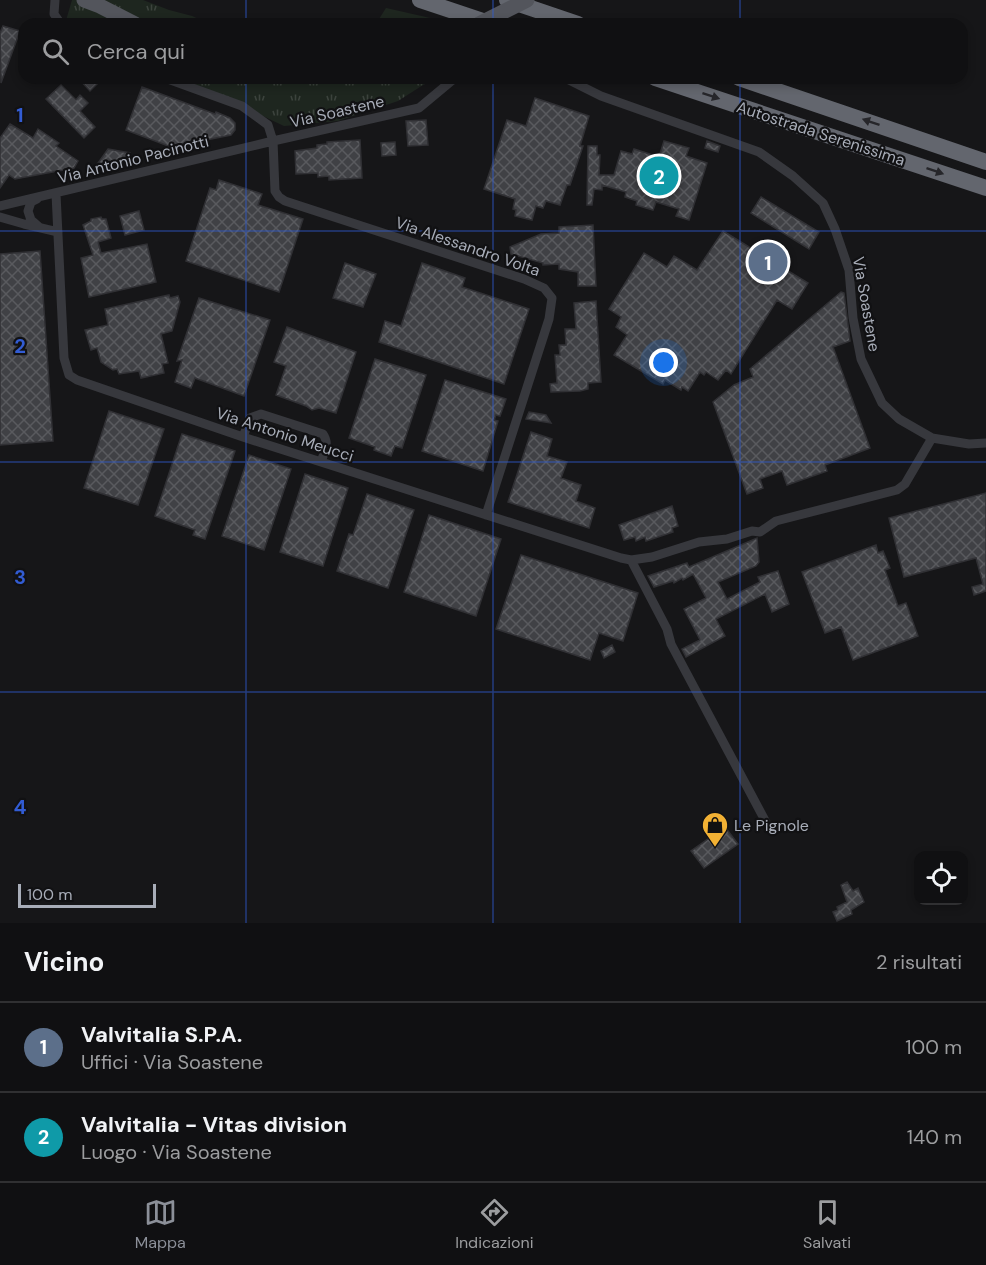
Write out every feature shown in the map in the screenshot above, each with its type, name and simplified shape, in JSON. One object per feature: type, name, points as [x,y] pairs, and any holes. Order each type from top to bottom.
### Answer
[{"type":"highway","points":[[420,0],[474,18]]},
{"type":"highway","points":[[507,0],[560,18]]},
{"type":"highway","name":"Autostrada Serenissima","points":[[673,84],[986,188]]},
{"type":"highway","name":"Autostrada Serenissima","points":[[757,84],[986,162]]},
{"type":"main road","points":[[84,0],[123,18]]},
{"type":"main road","points":[[491,18],[527,0]]},
{"type":"street","points":[[55,0],[54,14],[57,18]]},
{"type":"street","name":"Via Soastene","points":[[182,84],[242,106],[268,125],[273,141],[419,108],[448,84]]},
{"type":"street","name":"Via Soastene","points":[[577,84],[601,96],[759,152],[793,176],[823,203],[836,229],[849,270],[861,359],[882,403],[899,418],[932,438],[969,444],[986,443]]},
{"type":"street","name":"Via Antonio Pacinotti","points":[[0,206],[273,141]]},
{"type":"street","name":"Via Alessandro Volta","points":[[273,141],[275,191],[279,197],[524,279],[544,288],[552,298],[549,319],[486,515]]},
{"type":"street","name":"Via Antonio Meucci","points":[[56,194],[64,358],[69,375],[77,380],[243,437],[631,560]]},
{"type":"street","points":[[39,198],[31,202],[28,212],[31,220],[40,228]]},
{"type":"street","points":[[0,217],[58,231]]},
{"type":"street","points":[[243,437],[250,418],[261,414],[322,434],[327,441],[321,462]]},
{"type":"street","points":[[768,826],[671,644],[667,629],[631,560],[652,557],[699,542],[727,539],[752,531],[760,532],[776,521],[897,490],[905,484],[932,438]]},
{"type":"green space","points":[[72,0],[143,0],[196,18],[67,18]]},
{"type":"green space","points":[[386,8],[430,18],[380,18]]},
{"type":"green space","points":[[192,84],[425,84],[398,101],[338,121],[284,126]]},
{"type":"building","points":[[3,26],[18,30],[18,36],[1,83],[0,33]]},
{"type":"building","points":[[84,84],[97,84],[90,91]]},
{"type":"building","points":[[61,85],[76,100],[80,95],[88,103],[80,111],[95,127],[84,138],[46,99]]},
{"type":"building","points":[[142,87],[230,118],[235,123],[235,130],[231,135],[171,147],[126,130]]},
{"type":"building","points":[[535,98],[589,116],[580,146],[583,146],[570,185],[567,185],[560,205],[546,201],[543,208],[536,206],[532,220],[515,216],[516,210],[513,209],[515,199],[484,189],[507,120],[526,126]]},
{"type":"building","points":[[426,120],[428,145],[408,146],[406,121]]},
{"type":"building","points":[[10,124],[33,138],[38,129],[59,143],[56,146],[78,161],[74,168],[15,179],[9,175],[0,188],[0,138]]},
{"type":"building","points":[[360,140],[362,178],[329,180],[329,176],[318,177],[318,173],[296,174],[295,151],[317,148],[317,145],[327,144],[327,142]]},
{"type":"building","points":[[664,141],[689,148],[686,156],[707,163],[689,220],[676,216],[679,209],[656,202],[653,210],[636,205],[637,201],[625,197],[626,192],[602,185],[602,190],[594,189],[592,205],[587,205],[588,146],[597,146],[597,155],[600,155],[599,175],[614,175],[621,151],[632,154],[634,149],[659,157]]},
{"type":"building","points":[[707,141],[720,146],[718,152],[705,148]]},
{"type":"building","points":[[395,142],[396,155],[382,156],[381,143]]},
{"type":"building","points":[[108,149],[130,153],[131,159],[96,166]]},
{"type":"building","points":[[219,180],[262,194],[258,205],[303,219],[279,292],[186,261],[210,188],[216,190]]},
{"type":"building","points":[[761,197],[819,232],[809,249],[751,213]]},
{"type":"building","points":[[139,211],[144,230],[125,235],[120,216]]},
{"type":"building","points":[[101,217],[106,219],[111,238],[98,242],[101,253],[147,244],[156,282],[89,297],[81,258],[93,255],[83,225],[91,219]]},
{"type":"building","points":[[593,225],[596,286],[578,286],[578,272],[559,269],[559,264],[543,265],[543,263],[511,254],[510,247],[541,234],[559,233],[559,227]]},
{"type":"building","points":[[723,231],[808,283],[792,309],[777,300],[731,374],[726,370],[718,380],[706,372],[704,375],[700,372],[688,391],[682,387],[681,390],[665,380],[663,384],[614,355],[627,335],[616,327],[621,317],[609,309],[644,253],[667,267],[674,256],[697,270]]},
{"type":"building","points":[[40,251],[53,441],[0,445],[0,254]]},
{"type":"building","points":[[345,263],[376,274],[363,307],[333,298]]},
{"type":"building","points":[[422,263],[465,278],[462,287],[529,309],[504,384],[379,342],[385,321],[401,326]]},
{"type":"building","points":[[841,292],[844,293],[850,341],[833,347],[870,448],[825,465],[827,471],[787,485],[782,471],[760,479],[763,488],[747,494],[713,402],[734,385],[753,377],[750,369]]},
{"type":"building","points":[[169,295],[170,298],[178,296],[180,302],[172,331],[161,334],[168,363],[162,364],[164,373],[141,378],[139,371],[119,374],[117,369],[113,370],[101,362],[97,348],[91,350],[85,330],[108,325],[105,309]]},
{"type":"building","points":[[199,298],[270,320],[244,396],[195,378],[191,388],[175,382],[182,360],[177,361]]},
{"type":"building","points":[[596,301],[601,382],[588,383],[588,389],[580,391],[551,392],[550,384],[557,383],[555,355],[560,355],[559,345],[566,345],[565,329],[576,329],[574,303]]},
{"type":"building","points":[[287,327],[356,352],[336,413],[319,408],[312,410],[276,395],[286,366],[274,362]]},
{"type":"building","points":[[375,359],[426,375],[402,448],[395,446],[391,456],[374,450],[375,447],[349,438]]},
{"type":"building","points":[[445,380],[506,399],[500,416],[496,415],[494,420],[498,421],[483,471],[422,451]]},
{"type":"building","points":[[109,411],[164,429],[138,505],[84,488]]},
{"type":"building","points":[[529,412],[546,415],[551,423],[526,419]]},
{"type":"building","points":[[531,432],[552,439],[547,456],[567,462],[561,478],[581,485],[576,501],[595,508],[589,528],[508,502]]},
{"type":"building","points":[[182,434],[235,451],[205,539],[193,535],[195,530],[155,516]]},
{"type":"building","points":[[249,455],[291,469],[264,550],[222,536]]},
{"type":"building","points":[[305,474],[348,488],[323,566],[280,552]]},
{"type":"building","points":[[986,493],[986,591],[974,595],[972,587],[983,584],[976,558],[904,577],[889,518]]},
{"type":"building","points":[[367,494],[414,510],[388,588],[337,571],[349,534],[353,535]]},
{"type":"building","points":[[672,506],[678,526],[672,528],[673,532],[646,541],[645,537],[636,541],[635,537],[624,540],[619,525]]},
{"type":"building","points":[[429,515],[501,539],[476,616],[404,592]]},
{"type":"building","points":[[757,538],[759,562],[756,566],[718,582],[727,599],[760,582],[758,577],[778,571],[789,604],[772,612],[765,594],[716,619],[725,636],[686,657],[682,649],[700,640],[684,609],[706,598],[693,574],[674,583],[673,581],[654,587],[648,576],[687,563],[689,567]]},
{"type":"building","points":[[876,545],[878,553],[883,551],[890,568],[885,570],[898,606],[906,603],[918,636],[853,660],[841,627],[825,633],[802,572]]},
{"type":"building","points":[[521,555],[638,593],[623,641],[599,633],[590,660],[496,629]]},
{"type":"building","points":[[612,645],[615,652],[604,658],[601,651]]},
{"type":"building","name":"Le Pignole","points":[[725,827],[738,844],[704,868],[691,851]]},
{"type":"building","points":[[847,882],[853,891],[858,888],[864,902],[851,910],[852,914],[837,921],[833,912],[847,902],[841,885]]},
{"type":"place","name":"Valvitalia - Vitas division","points":[[659,176]]},
{"type":"place","name":"Valvitalia S.P.A.","points":[[768,262]]},
{"type":"place","name":"Le Pignole","points":[[715,848]]}]
